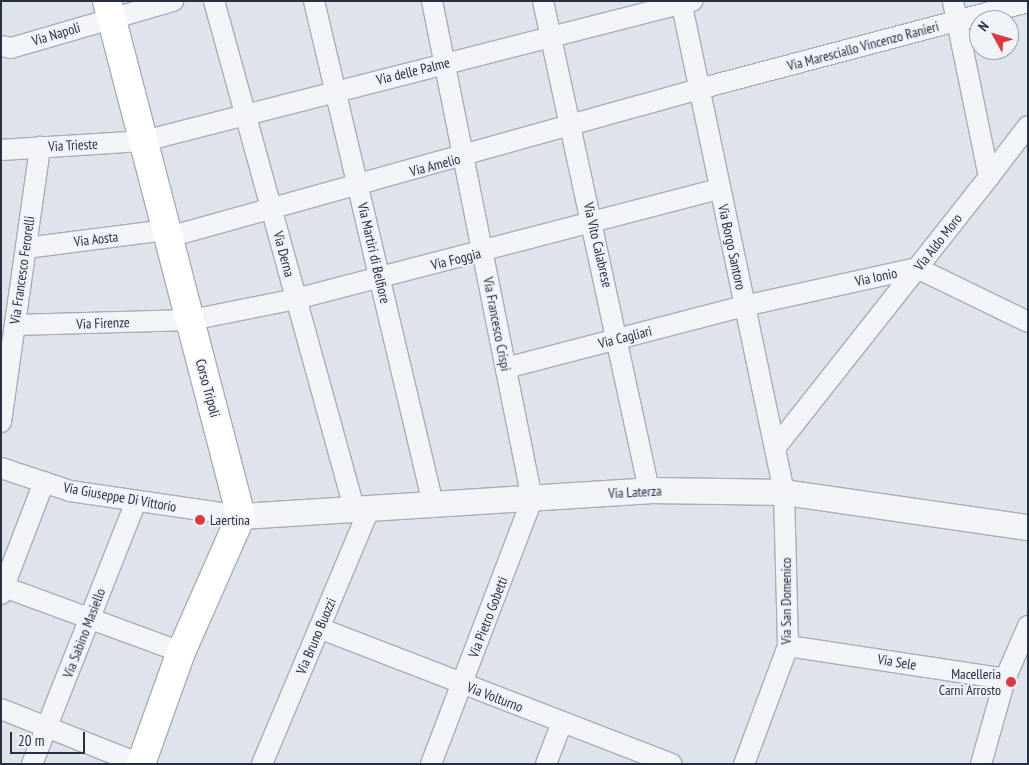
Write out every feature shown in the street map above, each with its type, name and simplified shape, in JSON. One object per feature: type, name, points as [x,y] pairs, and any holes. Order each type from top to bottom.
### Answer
[{"type":"main road","name":"Corso Tripoli","points":[[109,9],[241,516]]},
{"type":"main road","points":[[140,764],[181,652],[241,516]]},
{"type":"street","name":"Via Napoli","points":[[1,46],[10,48],[109,9],[173,1]]},
{"type":"street","name":"Via Derna","points":[[214,1],[296,299],[362,507]]},
{"type":"street","name":"Via Martiri di Belfiore","points":[[314,1],[433,504]]},
{"type":"street","name":"Via Francesco Crispi","points":[[432,1],[532,499]]},
{"type":"street","name":"Via Vito Calabrese","points":[[543,1],[619,339],[649,490]]},
{"type":"street","points":[[953,1],[988,177]]},
{"type":"street","name":"Via delle Palme","points":[[144,141],[685,2]]},
{"type":"street","name":"Via Borgo Santoro","points":[[685,2],[699,89],[719,189],[784,492]]},
{"type":"street","name":"Via Maresciallo Vincenzo Ranieri","points":[[699,89],[1028,2]]},
{"type":"street","name":"Via Amelio","points":[[168,234],[464,157],[699,89]]},
{"type":"street","name":"Via Aldo Moro","points":[[775,448],[1028,126]]},
{"type":"street","name":"Via Trieste","points":[[1,150],[144,141]]},
{"type":"street","name":"Via Francesco Ferorelli","points":[[1,422],[40,147]]},
{"type":"street","name":"Via Foggia","points":[[191,320],[296,299],[483,252],[719,189]]},
{"type":"street","name":"Via Aosta","points":[[26,248],[168,234]]},
{"type":"street","points":[[917,268],[1028,322]]},
{"type":"street","name":"Via Ionio","points":[[744,306],[917,268]]},
{"type":"street","name":"Via Cagliari","points":[[506,368],[744,306]]},
{"type":"street","name":"Via Firenze","points":[[15,325],[191,320]]},
{"type":"street","name":"Via Giuseppe Di Vittorio","points":[[1,468],[70,491],[241,516]]},
{"type":"street","points":[[44,482],[3,590],[181,652]]},
{"type":"street","name":"Via Laterza","points":[[241,516],[362,507],[532,499],[649,490],[784,492],[1028,527]]},
{"type":"street","name":"Via San Domenico","points":[[744,764],[788,646],[784,492]]},
{"type":"street","name":"Via Pietro Gobetti","points":[[431,764],[532,499]]},
{"type":"street","name":"Via Sabino Masiello","points":[[32,764],[136,501]]},
{"type":"street","name":"Via Bruno Buozzi","points":[[262,764],[319,628],[362,507]]},
{"type":"street","points":[[981,764],[1006,679],[1028,626]]},
{"type":"street","name":"Via Volturno","points":[[319,628],[462,685],[672,764]]},
{"type":"street","name":"Via Sele","points":[[788,646],[1006,679]]},
{"type":"street","points":[[1,709],[140,764]]},
{"type":"street","points":[[546,764],[562,722]]},
{"type":"place","name":"Laertina","points":[[200,520]]},
{"type":"place","name":"Macelleria Carni Arrosto","points":[[1011,682]]}]
